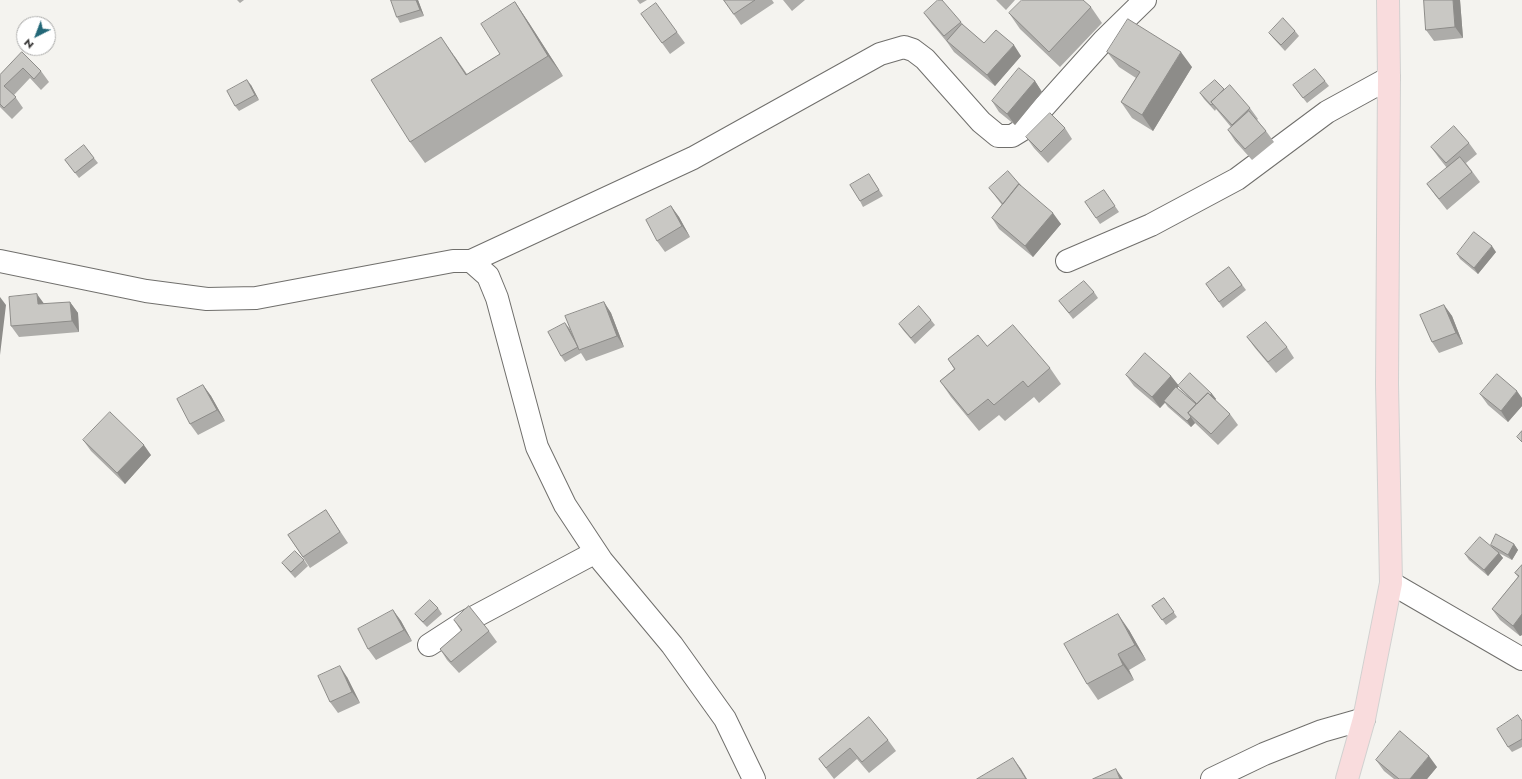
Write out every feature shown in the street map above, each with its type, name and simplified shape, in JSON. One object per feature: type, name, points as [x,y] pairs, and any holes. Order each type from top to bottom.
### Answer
[{"type":"main road","points":[[1347,779],[1364,719],[1391,583],[1387,384],[1389,78],[1388,0]]},
{"type":"street","points":[[0,262],[146,291],[207,299],[256,298],[453,261],[471,261],[693,158],[880,54],[904,47],[913,50],[925,59],[981,122],[998,136],[1012,136],[1025,128],[1104,40],[1145,0]]},
{"type":"street","points":[[1067,261],[1151,225],[1237,180],[1327,112],[1389,78]]},
{"type":"street","points":[[471,261],[488,276],[497,298],[537,447],[565,505],[596,552],[672,645],[720,713],[754,779]]},
{"type":"street","points":[[429,645],[463,623],[596,552]]},
{"type":"street","points":[[1391,583],[1522,659]]},
{"type":"street","points":[[1212,779],[1264,754],[1322,730],[1364,719]]},
{"type":"building","points":[[391,0],[416,0],[420,10],[397,17]]},
{"type":"building","points":[[724,0],[755,0],[734,14]]},
{"type":"building","points":[[938,0],[942,0],[961,22],[944,36],[924,13]]},
{"type":"building","points":[[1022,0],[1083,0],[1091,7],[1049,52],[1009,13]]},
{"type":"building","points":[[1424,0],[1453,0],[1455,27],[1426,30]]},
{"type":"building","points":[[515,2],[548,56],[410,142],[371,80],[441,37],[466,75],[500,54],[481,24]]},
{"type":"building","points":[[656,3],[677,32],[662,43],[641,14]]},
{"type":"building","points":[[1283,18],[1295,31],[1281,45],[1269,33]]},
{"type":"building","points":[[1128,19],[1181,52],[1142,115],[1121,102],[1140,72],[1107,52]]},
{"type":"building","points":[[962,24],[984,43],[996,30],[1014,45],[987,75],[947,41]]},
{"type":"building","points":[[18,56],[26,56],[41,71],[34,79],[23,68],[4,86],[16,97],[4,108],[0,104],[0,75]]},
{"type":"building","points":[[1019,68],[1035,81],[1007,114],[992,101]]},
{"type":"building","points":[[1315,69],[1325,81],[1303,98],[1293,85]]},
{"type":"building","points":[[247,80],[255,95],[235,106],[227,91]]},
{"type":"building","points":[[1215,80],[1224,89],[1211,102],[1213,104],[1211,105],[1200,93]]},
{"type":"building","points":[[1230,85],[1250,108],[1232,125],[1211,102]]},
{"type":"building","points":[[1249,111],[1266,131],[1245,149],[1228,130]]},
{"type":"building","points":[[1050,113],[1065,128],[1041,152],[1026,137]]},
{"type":"building","points":[[1454,126],[1469,143],[1446,163],[1431,147]]},
{"type":"building","points":[[84,145],[94,158],[75,173],[65,160]]},
{"type":"building","points":[[1460,157],[1472,172],[1439,199],[1427,184]]},
{"type":"building","points":[[1008,171],[1021,186],[1019,184],[1003,204],[989,188]]},
{"type":"building","points":[[869,174],[879,190],[860,201],[850,185]]},
{"type":"building","points":[[1019,184],[1053,213],[1025,246],[992,218]]},
{"type":"building","points":[[1104,190],[1115,206],[1096,218],[1085,202]]},
{"type":"building","points":[[671,206],[682,226],[657,241],[646,220]]},
{"type":"building","points":[[1474,232],[1492,246],[1474,268],[1457,254]]},
{"type":"building","points":[[1229,267],[1242,285],[1219,302],[1206,284]]},
{"type":"building","points":[[1084,281],[1094,292],[1069,313],[1059,301]]},
{"type":"building","points":[[37,294],[38,304],[70,302],[72,321],[11,326],[9,297]]},
{"type":"building","points":[[604,302],[617,336],[579,350],[565,316]]},
{"type":"building","points":[[1444,305],[1456,333],[1432,342],[1420,315]]},
{"type":"building","points":[[919,306],[931,320],[911,338],[899,324]]},
{"type":"building","points":[[1266,322],[1287,347],[1268,362],[1247,337]]},
{"type":"building","points":[[565,323],[578,347],[561,356],[548,332]]},
{"type":"building","points":[[1013,325],[1050,368],[1028,387],[1023,381],[994,405],[988,399],[968,415],[940,381],[955,369],[948,359],[978,335],[987,346]]},
{"type":"building","points":[[1145,353],[1171,376],[1152,397],[1126,375]]},
{"type":"building","points":[[1190,373],[1212,394],[1210,395],[1208,393],[1197,404],[1178,386]]},
{"type":"building","points":[[1497,374],[1517,391],[1501,411],[1480,394]]},
{"type":"building","points":[[203,385],[217,410],[190,424],[177,399]]},
{"type":"building","points":[[1176,387],[1196,404],[1188,413],[1191,417],[1187,421],[1164,401]]},
{"type":"building","points":[[1208,393],[1230,414],[1211,434],[1188,413]]},
{"type":"building","points":[[110,412],[144,445],[117,473],[83,440]]},
{"type":"building","points":[[1522,431],[1522,442],[1517,437]]},
{"type":"building","points":[[326,510],[340,532],[303,557],[288,535]]},
{"type":"building","points":[[1496,534],[1514,544],[1508,555],[1491,545]]},
{"type":"building","points":[[1480,537],[1499,553],[1484,570],[1465,554]]},
{"type":"building","points":[[295,551],[304,560],[291,572],[282,563]]},
{"type":"building","points":[[1522,565],[1522,614],[1513,626],[1492,609],[1519,576],[1515,573]]},
{"type":"building","points":[[1164,598],[1174,612],[1162,620],[1152,606]]},
{"type":"building","points":[[430,600],[438,608],[423,622],[415,614]]},
{"type":"building","points":[[469,606],[489,631],[451,662],[440,649],[462,630],[454,620]]},
{"type":"building","points":[[393,610],[404,630],[368,649],[358,629]]},
{"type":"building","points":[[1118,614],[1135,645],[1118,654],[1123,665],[1087,684],[1064,644]]},
{"type":"building","points":[[340,666],[352,692],[330,702],[318,676]]},
{"type":"building","points":[[1518,715],[1522,721],[1522,739],[1508,747],[1497,729]]},
{"type":"building","points":[[869,717],[888,740],[862,762],[850,748],[826,768],[819,759]]},
{"type":"building","points":[[1400,731],[1429,756],[1410,779],[1399,779],[1376,760]]},
{"type":"building","points":[[1013,758],[1026,779],[977,779]]},
{"type":"building","points":[[1116,769],[1120,779],[1093,779]]}]
